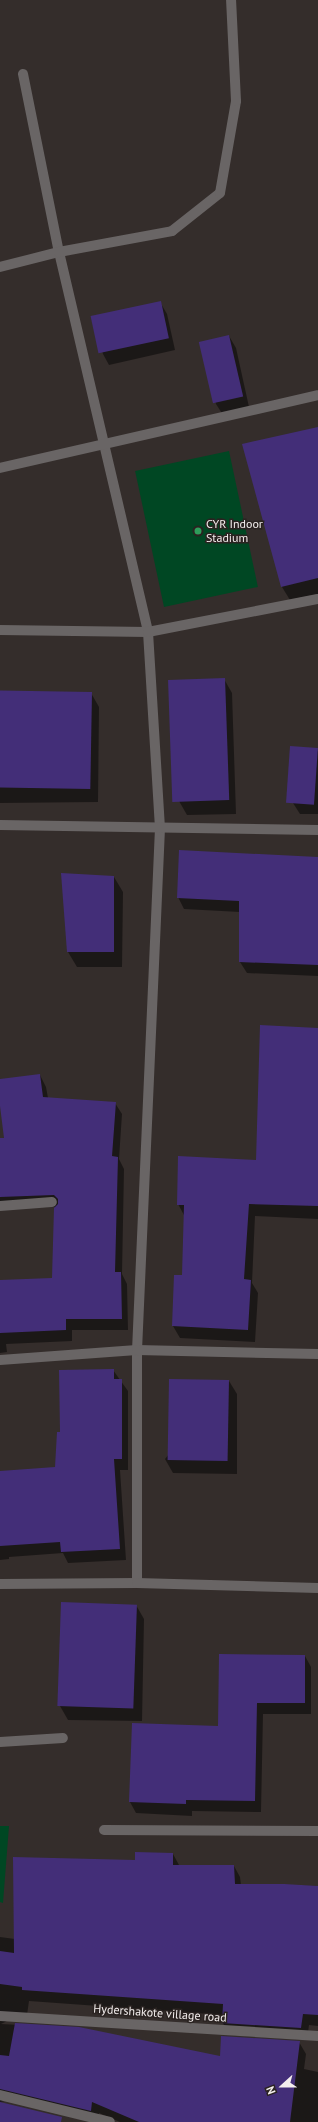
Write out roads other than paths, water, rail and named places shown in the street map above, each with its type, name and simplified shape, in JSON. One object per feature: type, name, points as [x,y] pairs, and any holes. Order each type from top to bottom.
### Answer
[{"type":"street","points":[[0,267],[59,252],[172,230],[220,193],[236,101],[231,0]]},
{"type":"street","points":[[23,74],[59,252],[148,632],[160,828],[138,1350],[137,1583]]},
{"type":"street","points":[[0,468],[318,395]]},
{"type":"street","points":[[0,630],[148,632],[318,599]]},
{"type":"street","points":[[0,825],[318,830]]},
{"type":"street","points":[[0,1206],[52,1202]]},
{"type":"street","points":[[0,1360],[138,1350],[318,1354]]},
{"type":"street","points":[[0,1584],[137,1583],[318,1588]]},
{"type":"street","points":[[0,1742],[63,1738]]},
{"type":"street","points":[[104,1830],[318,1831]]},
{"type":"street","name":"Hydershakote village road","points":[[0,2016],[318,2036]]},
{"type":"street","points":[[0,2095],[110,2122]]},
{"type":"place","name":"CYR Indoor Stadium","points":[[198,531]]}]
